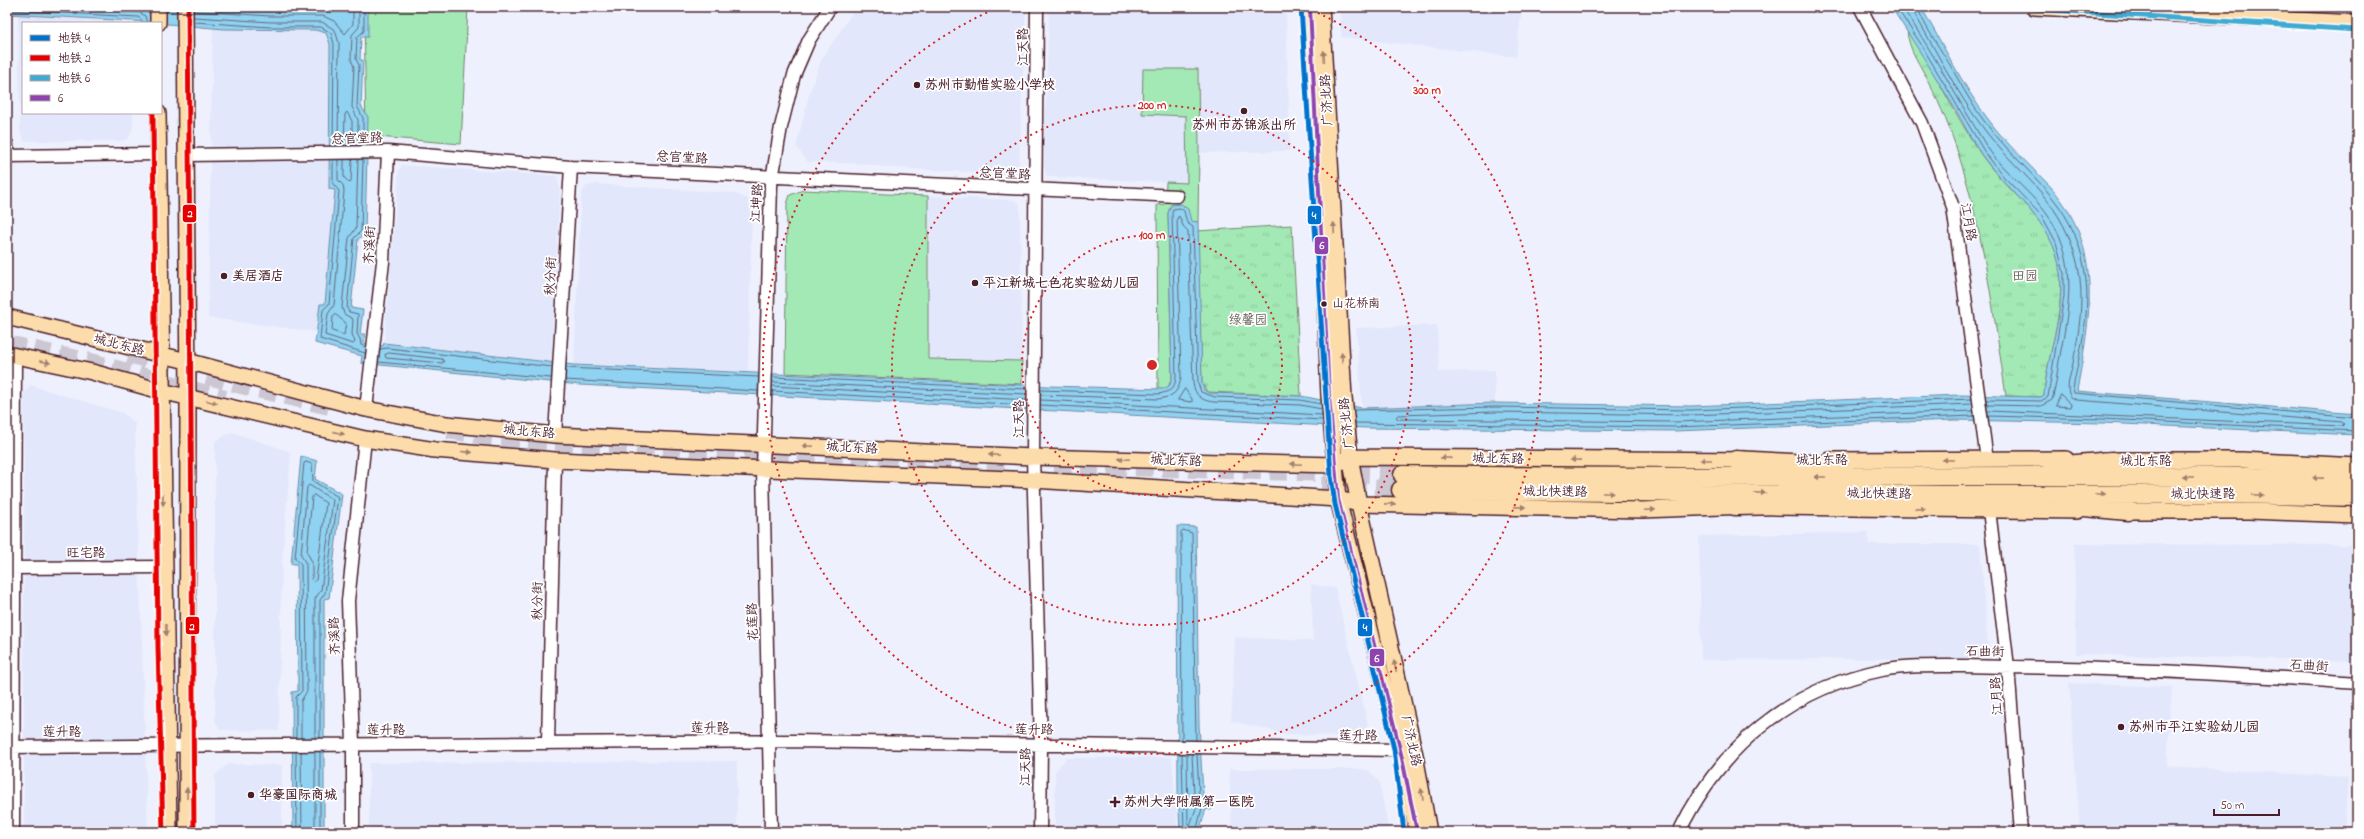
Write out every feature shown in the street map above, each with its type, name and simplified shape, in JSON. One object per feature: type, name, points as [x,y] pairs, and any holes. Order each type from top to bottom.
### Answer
[{"type":"highway","points":[[1736,460],[1855,466],[1942,477],[1983,468],[2113,461]]},
{"type":"highway","name":"城北快速路","points":[[2357,479],[2236,476],[1570,478],[1402,483],[1943,495],[2234,494],[2357,497]]},
{"type":"highway","points":[[1735,506],[1861,503],[1943,495],[2128,511]]},
{"type":"main road","points":[[158,7],[158,22]]},
{"type":"main road","points":[[185,7],[186,361],[188,396],[187,832]]},
{"type":"main road","name":"广济北路","points":[[1310,7],[1322,206],[1329,396],[1338,499],[1429,832]]},
{"type":"main road","name":"广济北路","points":[[1321,7],[1344,397],[1350,457],[1406,749],[1417,832]]},
{"type":"main road","points":[[2034,7],[2357,23]]},
{"type":"main road","points":[[158,114],[161,391],[169,832]]},
{"type":"main road","name":"城北东路","points":[[7,318],[186,361],[366,409],[447,424],[555,435],[1032,457],[1334,465],[1350,457],[1736,460],[2242,460],[2357,466]]},
{"type":"main road","name":"城北东路","points":[[11,355],[92,372],[161,391],[188,396],[365,439],[435,450],[555,460],[1033,480],[1338,499],[1359,504],[1642,510],[1735,506],[2095,513],[2128,511],[2249,511],[2357,515]]},
{"type":"street","name":"江坤路","points":[[764,411],[772,176],[781,127],[794,75],[809,40],[830,7]]},
{"type":"street","name":"江天路","points":[[1037,7],[1032,457],[1041,745],[1040,832]]},
{"type":"street","name":"江月路","points":[[1860,7],[1922,123],[1953,208],[1984,422],[1987,460]]},
{"type":"street","points":[[7,144],[7,156],[158,154]]},
{"type":"street","name":"总官堂路","points":[[186,155],[388,152],[570,167],[1176,196]]},
{"type":"street","name":"齐溪街","points":[[366,409],[383,262],[388,152]]},
{"type":"street","name":"秋分街","points":[[555,435],[570,167]]},
{"type":"street","points":[[11,355],[10,747],[13,832]]},
{"type":"street","name":"花莲路","points":[[764,411],[763,468],[771,832]]},
{"type":"street","name":"齐溪路","points":[[353,832],[353,744],[348,601],[365,439]]},
{"type":"street","name":"秋分街","points":[[548,742],[555,460]]},
{"type":"street","name":"江月路","points":[[1989,510],[2008,667],[2021,832]]},
{"type":"street","name":"旺宅路","points":[[10,568],[165,566]]},
{"type":"street","name":"石曲街","points":[[1679,832],[1697,797],[1727,756],[1757,728],[1794,704],[1827,687],[1883,670],[1926,666],[2162,670],[2357,683]]},
{"type":"street","name":"莲升路","points":[[10,747],[794,741],[1406,749]]},
{"type":"shaded area","points":[[213,7],[330,7],[329,189],[335,189],[325,305],[320,304],[316,332],[208,318]]},
{"type":"shaded area","name":"苏州市勤惜实验小学校","points":[[856,7],[1026,7],[1019,167],[1008,174],[891,168],[864,164],[808,162],[796,147],[809,95],[821,60]]},
{"type":"shaded area","points":[[1049,7],[1286,7],[1290,151],[1199,153],[1198,69],[1144,69],[1142,113],[1186,116],[1187,183],[1047,177],[1044,166]]},
{"type":"shaded area","points":[[1340,7],[1522,7],[1516,57],[1341,37]]},
{"type":"shaded area","points":[[18,14],[133,21],[22,22],[22,114],[133,114],[133,127],[129,138],[123,141],[24,141],[20,132]]},
{"type":"shaded area","points":[[402,165],[557,176],[560,189],[551,363],[384,343],[399,170]]},
{"type":"shaded area","points":[[596,184],[734,193],[748,199],[752,213],[748,374],[574,365],[581,195],[586,186]]},
{"type":"shaded area","name":"平江新城七色花实验幼儿园","points":[[928,196],[1014,200],[1020,204],[1022,361],[928,359]]},
{"type":"shaded area","points":[[1437,325],[1439,372],[1495,370],[1495,403],[1362,408],[1356,328]]},
{"type":"shaded area","points":[[30,385],[123,413],[135,423],[148,832],[24,832],[24,393]]},
{"type":"shaded area","points":[[232,432],[291,452],[282,565],[279,731],[220,730],[215,721],[215,441]]},
{"type":"shaded area","points":[[1868,532],[1869,544],[1980,544],[1989,658],[1701,660],[1699,536]]},
{"type":"shaded area","points":[[2074,544],[2357,545],[2357,661],[2076,654]]},
{"type":"shaded area","points":[[1311,584],[1335,588],[1368,724],[1359,737],[1287,734],[1231,721],[1235,637],[1313,641]]},
{"type":"shaded area","points":[[2069,683],[2172,687],[2167,766],[2348,777],[2344,832],[2080,832]]},
{"type":"shaded area","name":"苏州大学附属第一医院","points":[[1172,757],[1178,832],[1055,832],[1055,772],[1066,758]]},
{"type":"shaded area","points":[[737,761],[737,832],[369,832],[369,763]]},
{"type":"shaded area","name":"华豪国际商城","points":[[228,764],[282,765],[282,832],[215,832],[215,775]]},
{"type":"shaded area","points":[[1229,769],[1361,769],[1370,771],[1380,783],[1389,832],[1232,832]]},
{"type":"green space","points":[[364,7],[468,7],[461,144],[366,136]]},
{"type":"green space","name":"田园","points":[[1907,30],[1980,153],[1991,168],[2039,222],[2049,237],[2056,253],[2060,272],[2060,303],[2048,364],[2044,395],[2041,397],[2006,396],[1982,245],[1968,186],[1942,110],[1912,51]]},
{"type":"green space","points":[[1143,69],[1198,69],[1198,222],[1190,221],[1185,206],[1171,205],[1168,213],[1172,377],[1168,388],[1158,390],[1157,205],[1165,204],[1166,182],[1187,183],[1186,116],[1142,114]]},
{"type":"green space","points":[[803,190],[928,196],[928,359],[1022,361],[1022,384],[785,373],[787,204],[790,195]]},
{"type":"green space","name":"绿馨园","points":[[1292,225],[1301,396],[1207,392],[1202,383],[1197,231]]},
{"type":"water","points":[[7,7],[368,7],[368,37],[361,37],[360,60],[363,60],[361,106],[368,117],[365,234],[358,239],[351,308],[363,310],[360,334],[365,334],[364,343],[383,346],[384,343],[574,365],[1048,386],[1164,389],[1170,385],[1172,377],[1168,213],[1171,205],[1181,204],[1188,209],[1191,221],[1198,222],[1202,383],[1204,390],[1210,393],[1301,396],[1362,408],[1495,403],[1691,406],[1959,395],[2041,397],[2044,395],[2048,364],[2060,303],[2060,272],[2056,254],[2049,237],[2040,222],[1981,154],[1954,107],[1891,7],[1921,7],[1961,78],[1979,106],[2002,137],[2050,186],[2067,210],[2079,234],[2086,259],[2089,284],[2089,310],[2077,391],[2357,414],[2357,435],[2102,423],[1955,420],[1675,431],[1366,428],[580,385],[361,363],[362,356],[315,343],[320,304],[325,304],[335,190],[329,189],[330,44],[326,33],[315,30],[224,29],[162,24],[162,22],[7,14]]},
{"type":"water","points":[[301,456],[317,461],[315,479],[342,494],[329,598],[324,599],[324,832],[293,832],[292,692],[298,691],[297,564],[291,564]]},
{"type":"water","points":[[1177,526],[1196,527],[1199,724],[1203,794],[1211,800],[1211,810],[1206,809],[1199,832],[1180,832],[1178,793]]},
{"type":"tunnel","points":[[7,344],[91,362],[225,399]]},
{"type":"tunnel","points":[[129,354],[245,386],[329,406]]},
{"type":"tunnel","points":[[448,430],[498,438],[719,453],[1013,463]]},
{"type":"tunnel","points":[[1054,465],[1403,475]]},
{"type":"tunnel","points":[[1321,486],[1401,490]]},
{"type":"metro line","name":"2","points":[[188,7],[194,832]]},
{"type":"metro line","name":"4","points":[[1301,7],[1331,476],[1335,504],[1394,749],[1404,832]]},
{"type":"metro line","name":"6","points":[[2006,7],[2357,30]]},
{"type":"metro line","name":"2","points":[[153,114],[158,647],[163,832]]},
{"type":"transit line","name":"6","points":[[1310,7],[1329,396],[1338,499],[1402,758],[1417,832]]},
{"type":"place","name":"苏州市勤惜实验小学校","points":[[917,85]]},
{"type":"place","name":"苏州市苏锦派出所","points":[[1244,111]]},
{"type":"place","name":"美居酒店","points":[[224,276]]},
{"type":"place","name":"平江新城七色花实验幼儿园","points":[[975,283]]},
{"type":"place","name":"山花桥南","points":[[1324,304]]},
{"type":"place","name":"苏州市平江实验幼儿园","points":[[2121,727]]},
{"type":"place","name":"华豪国际商城","points":[[251,795]]},
{"type":"place","name":"苏州大学附属第一医院","points":[[1115,802]]}]
